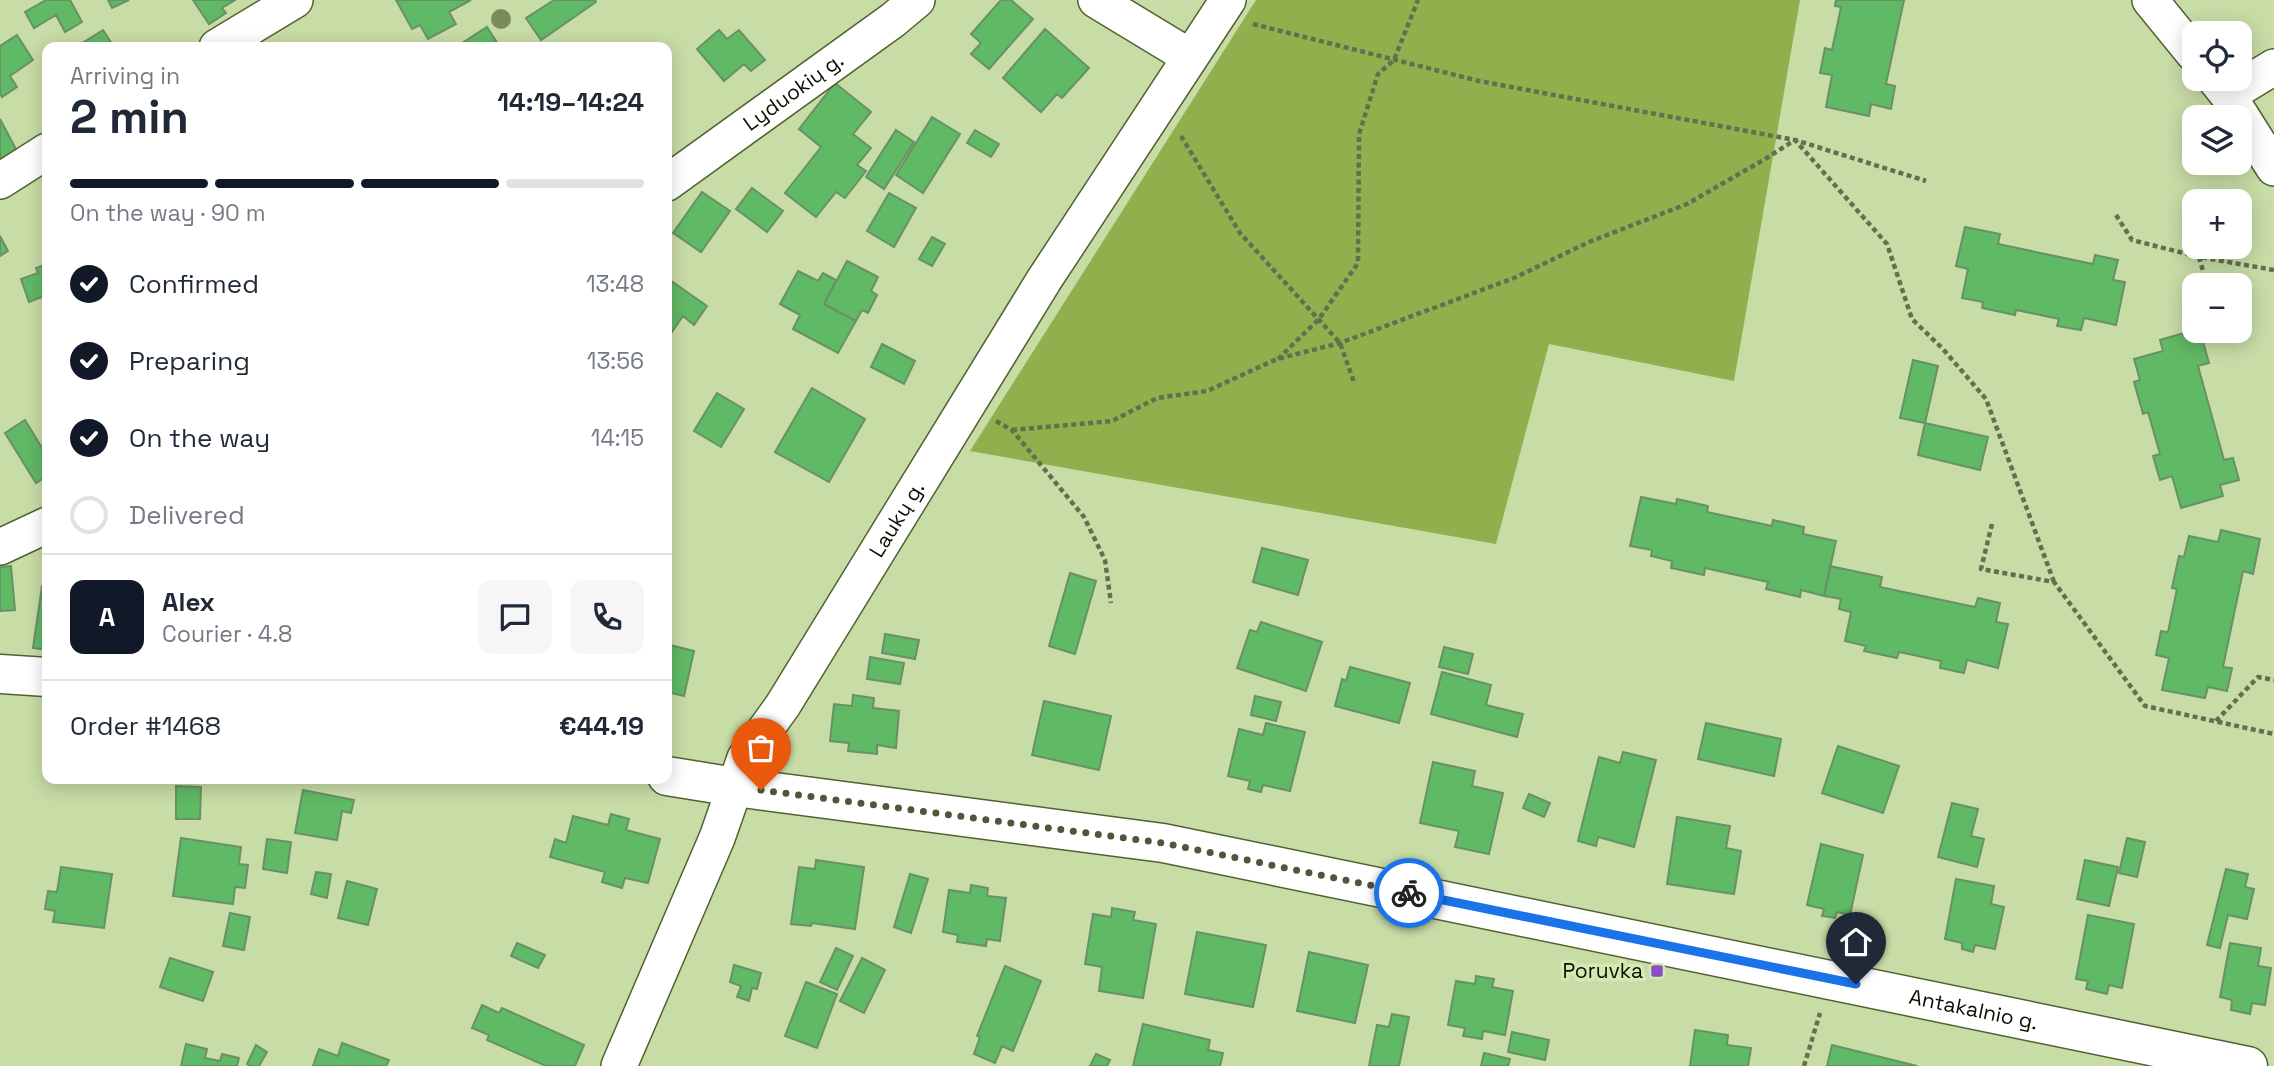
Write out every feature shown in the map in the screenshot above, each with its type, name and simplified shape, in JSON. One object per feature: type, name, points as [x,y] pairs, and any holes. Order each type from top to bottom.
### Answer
[{"type":"main road","points":[[0,674],[42,677]]},
{"type":"main road","name":"Antakalnio g.","points":[[672,777],[1163,843],[2248,1066]]},
{"type":"street","points":[[225,42],[295,0]]},
{"type":"street","name":"Lyduokių g.","points":[[672,179],[894,20],[917,0]]},
{"type":"street","points":[[1096,0],[1190,57]]},
{"type":"street","points":[[2150,0],[2182,39]]},
{"type":"street","name":"Laukų g.","points":[[619,1066],[717,838],[745,758],[783,705],[1044,280],[1224,7]]},
{"type":"street","points":[[2252,75],[2274,66]]},
{"type":"street","points":[[2225,91],[2274,168]]},
{"type":"street","points":[[0,181],[42,154]]},
{"type":"street","points":[[0,547],[42,526]]},
{"type":"path","points":[[1277,359],[1319,319],[1358,263],[1359,134],[1378,74],[1394,60],[1418,0]]},
{"type":"path","points":[[1224,7],[1394,60],[1479,81],[1795,140],[1926,181]]},
{"type":"path","points":[[1161,102],[1240,233],[1340,343],[1354,382]]},
{"type":"path","points":[[1012,430],[1112,421],[1157,398],[1207,391],[1277,359],[1340,343],[1514,278],[1589,242],[1687,204],[1795,140]]},
{"type":"path","points":[[1795,140],[1887,244],[1912,318],[1986,399],[2053,582],[2145,706],[2274,734]]},
{"type":"path","points":[[2116,215],[2132,240],[2182,253]]},
{"type":"path","points":[[2211,259],[2274,270]]},
{"type":"path","points":[[968,404],[1012,430],[1084,517],[1105,560],[1111,603]]},
{"type":"path","points":[[1992,524],[1981,569],[2053,582]]},
{"type":"path","points":[[2215,721],[2258,677],[2274,680]]},
{"type":"path","points":[[1804,1066],[1830,979]]},
{"type":"green space","points":[[1256,0],[1800,0],[1734,381],[1549,344],[1496,544],[970,451]]},
{"type":"building","points":[[46,0],[70,0],[82,22],[65,32],[56,15],[34,28],[25,12]]},
{"type":"building","points":[[108,0],[129,0],[112,8]]},
{"type":"building","points":[[193,0],[235,0],[222,8],[226,13],[209,24]]},
{"type":"building","points":[[396,0],[471,0],[449,12],[456,24],[428,39],[420,25],[412,29]]},
{"type":"building","points":[[554,0],[596,2],[541,40],[526,18]]},
{"type":"building","points":[[1001,0],[1011,0],[1033,19],[989,69],[971,54],[981,43],[971,34]]},
{"type":"building","points":[[1836,0],[1904,0],[1886,84],[1895,86],[1891,109],[1871,104],[1869,116],[1826,107],[1832,75],[1820,73],[1825,48],[1832,50],[1841,7],[1835,6]]},
{"type":"building","points":[[487,27],[497,42],[464,42]]},
{"type":"building","points":[[1045,29],[1089,68],[1062,98],[1057,94],[1041,112],[1003,78]]},
{"type":"building","points":[[103,30],[111,42],[84,42]]},
{"type":"building","points":[[719,30],[727,39],[739,30],[765,60],[751,71],[744,64],[724,81],[697,49]]},
{"type":"building","points":[[17,35],[33,60],[10,76],[17,87],[2,97],[0,46]]},
{"type":"building","points":[[835,83],[871,112],[853,134],[871,148],[857,165],[866,171],[845,198],[836,192],[816,217],[785,193],[821,147],[799,129]]},
{"type":"building","points":[[932,117],[960,134],[923,193],[896,175]]},
{"type":"building","points":[[0,119],[17,151],[0,160]]},
{"type":"building","points":[[896,130],[914,142],[884,189],[866,177]]},
{"type":"building","points":[[975,130],[999,144],[991,157],[967,143]]},
{"type":"building","points":[[752,188],[783,211],[767,232],[736,209]]},
{"type":"building","points":[[702,192],[730,211],[701,252],[673,233]]},
{"type":"building","points":[[889,193],[916,208],[894,247],[867,231]]},
{"type":"building","points":[[1965,227],[2000,234],[1998,244],[2093,264],[2095,255],[2118,260],[2113,280],[2125,282],[2116,325],[2084,318],[2081,330],[2057,326],[2059,319],[2016,310],[2015,315],[1982,308],[1983,302],[1962,298],[1968,269],[1956,266]]},
{"type":"building","points":[[0,236],[8,251],[0,256]]},
{"type":"building","points":[[932,237],[945,244],[932,266],[919,259]]},
{"type":"building","points":[[847,261],[878,277],[871,291],[877,295],[868,313],[862,310],[856,321],[824,304]]},
{"type":"building","points":[[42,266],[42,297],[29,302],[21,279],[38,273],[36,268]]},
{"type":"building","points":[[798,271],[818,281],[823,273],[836,280],[824,304],[856,321],[838,353],[793,329],[800,315],[780,304]]},
{"type":"building","points":[[672,282],[707,306],[694,325],[683,316],[672,332]]},
{"type":"building","points":[[2182,334],[2182,343],[2203,343],[2209,363],[2198,366],[2224,460],[2233,458],[2239,480],[2220,485],[2223,496],[2181,508],[2172,476],[2160,480],[2153,456],[2160,454],[2148,412],[2143,414],[2134,382],[2140,380],[2134,359],[2163,351],[2160,340]]},
{"type":"building","points":[[882,344],[915,361],[904,384],[871,367]]},
{"type":"building","points":[[1913,360],[1938,366],[1925,423],[1900,418]]},
{"type":"building","points":[[812,388],[865,419],[829,482],[775,452]]},
{"type":"building","points":[[717,393],[744,409],[721,447],[694,431]]},
{"type":"building","points":[[25,420],[42,448],[42,479],[36,483],[5,433]]},
{"type":"building","points":[[1925,423],[1988,437],[1980,470],[1918,455]]},
{"type":"building","points":[[1641,497],[1676,504],[1677,499],[1708,506],[1707,512],[1772,526],[1773,520],[1804,527],[1803,534],[1836,541],[1824,596],[1801,590],[1800,597],[1766,589],[1768,582],[1705,568],[1704,575],[1671,568],[1672,561],[1651,556],[1652,550],[1630,546]]},
{"type":"building","points":[[2221,530],[2260,539],[2253,574],[2243,571],[2223,667],[2232,668],[2227,691],[2208,687],[2205,698],[2162,690],[2169,658],[2156,655],[2161,631],[2168,632],[2177,589],[2172,588],[2179,556],[2184,557],[2189,536],[2218,542]]},
{"type":"building","points":[[1262,548],[1308,560],[1298,595],[1253,582]]},
{"type":"building","points":[[11,566],[15,610],[0,611],[0,567]]},
{"type":"building","points":[[1830,566],[1882,577],[1880,587],[1975,607],[1978,598],[2000,603],[1996,622],[2008,624],[1998,668],[1967,660],[1964,673],[1940,668],[1941,661],[1899,652],[1897,658],[1864,651],[1866,646],[1845,641],[1851,612],[1839,609],[1841,599],[1824,596]]},
{"type":"building","points":[[1070,573],[1096,581],[1075,654],[1049,646]]},
{"type":"building","points":[[42,586],[42,649],[33,648]]},
{"type":"building","points":[[1261,622],[1322,642],[1306,691],[1237,668],[1250,630],[1257,632]]},
{"type":"building","points":[[885,634],[919,640],[915,659],[882,653]]},
{"type":"building","points":[[672,646],[694,651],[684,696],[672,693]]},
{"type":"building","points":[[1444,647],[1473,654],[1468,674],[1439,667]]},
{"type":"building","points":[[870,657],[904,663],[900,684],[867,679]]},
{"type":"building","points":[[1350,667],[1410,683],[1399,723],[1335,706],[1342,679],[1346,681]]},
{"type":"building","points":[[1442,672],[1491,685],[1486,705],[1523,714],[1517,737],[1431,714]]},
{"type":"building","points":[[853,695],[874,698],[873,708],[899,711],[896,748],[877,745],[877,754],[848,751],[849,743],[830,741],[834,704],[852,706]]},
{"type":"building","points":[[1255,696],[1281,702],[1276,721],[1251,715]]},
{"type":"building","points":[[1044,701],[1111,716],[1099,770],[1032,755]]},
{"type":"building","points":[[1266,723],[1305,732],[1290,791],[1263,785],[1261,792],[1248,789],[1250,781],[1228,776],[1239,729],[1263,735]]},
{"type":"building","points":[[1706,723],[1781,739],[1774,776],[1698,759]]},
{"type":"building","points":[[1838,746],[1899,766],[1883,813],[1822,793]]},
{"type":"building","points":[[1623,752],[1656,760],[1634,847],[1598,837],[1596,846],[1578,841],[1599,757],[1620,763]]},
{"type":"building","points":[[1433,762],[1475,771],[1472,786],[1503,793],[1489,854],[1455,847],[1459,831],[1420,823]]},
{"type":"building","points":[[176,786],[201,787],[200,819],[176,819]]},
{"type":"building","points":[[303,790],[354,800],[351,813],[342,811],[337,840],[295,833]]},
{"type":"building","points":[[1529,794],[1550,803],[1544,817],[1523,808]]},
{"type":"building","points":[[1952,803],[1978,809],[1971,836],[1984,839],[1977,867],[1938,857]]},
{"type":"building","points":[[611,814],[629,819],[626,830],[660,839],[648,883],[625,878],[622,888],[602,882],[605,872],[550,857],[555,839],[566,843],[573,816],[608,825]]},
{"type":"building","points":[[1677,817],[1730,826],[1726,848],[1741,851],[1734,894],[1667,884]]},
{"type":"building","points":[[181,838],[241,847],[239,864],[248,865],[245,888],[235,887],[233,904],[173,896]]},
{"type":"building","points":[[2127,838],[2145,842],[2137,877],[2119,873]]},
{"type":"building","points":[[267,839],[291,842],[287,873],[263,869]]},
{"type":"building","points":[[1821,844],[1863,855],[1850,915],[1837,912],[1835,918],[1822,916],[1824,909],[1807,905]]},
{"type":"building","points":[[816,860],[864,867],[855,929],[812,923],[811,926],[791,924],[799,867],[815,869]]},
{"type":"building","points":[[2085,860],[2118,867],[2109,906],[2077,899]]},
{"type":"building","points":[[61,867],[112,874],[104,928],[53,922],[55,911],[45,909],[48,891],[57,892]]},
{"type":"building","points":[[2226,869],[2248,874],[2245,887],[2254,889],[2247,919],[2228,915],[2220,948],[2207,945]]},
{"type":"building","points":[[316,872],[331,874],[327,898],[311,894]]},
{"type":"building","points":[[910,874],[928,879],[911,933],[894,927]]},
{"type":"building","points":[[1956,879],[1994,886],[1991,904],[2004,907],[1995,949],[1975,945],[1973,952],[1962,949],[1962,943],[1945,939]]},
{"type":"building","points":[[347,881],[377,889],[368,925],[338,918]]},
{"type":"building","points":[[971,885],[988,888],[987,896],[1006,898],[1000,941],[987,939],[986,946],[957,942],[958,935],[943,932],[949,890],[970,893]]},
{"type":"building","points":[[1112,908],[1135,912],[1133,920],[1156,924],[1143,998],[1099,991],[1102,967],[1085,964],[1093,914],[1111,917]]},
{"type":"building","points":[[230,913],[250,917],[244,950],[223,946]]},
{"type":"building","points":[[2088,915],[2134,924],[2122,988],[2109,985],[2107,994],[2086,989],[2088,981],[2076,979]]},
{"type":"building","points":[[1197,932],[1266,945],[1253,1007],[1185,994]]},
{"type":"building","points":[[517,943],[545,955],[538,968],[511,956]]},
{"type":"building","points":[[2230,943],[2261,948],[2258,966],[2271,968],[2265,1005],[2252,1003],[2250,1014],[2231,1010],[2232,1000],[2220,997]]},
{"type":"building","points":[[836,948],[853,956],[837,990],[820,982]]},
{"type":"building","points":[[1309,952],[1368,965],[1355,1023],[1297,1011]]},
{"type":"building","points":[[170,958],[213,972],[203,1001],[160,987]]},
{"type":"building","points":[[862,958],[885,970],[864,1013],[840,1001]]},
{"type":"building","points":[[734,965],[761,973],[757,989],[752,988],[749,1001],[737,997],[741,986],[730,982]]},
{"type":"building","points":[[1005,966],[1041,981],[1013,1051],[1002,1046],[995,1063],[974,1054],[980,1037],[977,1036]]},
{"type":"building","points":[[1476,976],[1494,979],[1492,987],[1513,991],[1505,1035],[1483,1031],[1482,1039],[1463,1036],[1465,1028],[1448,1025],[1456,981],[1475,984]]},
{"type":"building","points":[[806,982],[837,994],[817,1048],[785,1036]]},
{"type":"building","points":[[482,1005],[499,1013],[502,1008],[584,1045],[575,1066],[546,1066],[487,1040],[489,1035],[472,1028]]},
{"type":"building","points":[[1392,1014],[1409,1017],[1399,1066],[1369,1066],[1377,1025],[1389,1027]]},
{"type":"building","points":[[1143,1024],[1210,1040],[1208,1050],[1223,1053],[1220,1066],[1133,1066]]},
{"type":"building","points":[[1695,1030],[1728,1035],[1727,1045],[1751,1048],[1748,1066],[1690,1066]]},
{"type":"building","points":[[1512,1032],[1549,1040],[1545,1060],[1508,1052]]},
{"type":"building","points":[[342,1043],[389,1060],[386,1066],[313,1066],[319,1049],[338,1056]]},
{"type":"building","points":[[186,1044],[207,1049],[205,1058],[220,1061],[222,1054],[239,1058],[237,1066],[181,1066]]},
{"type":"building","points":[[256,1045],[267,1052],[259,1066],[251,1066],[247,1064]]},
{"type":"building","points":[[1832,1045],[1917,1066],[1827,1066]]},
{"type":"building","points":[[1484,1053],[1510,1059],[1508,1066],[1481,1066]]},
{"type":"building","points":[[1096,1054],[1110,1060],[1107,1066],[1090,1066]]},
{"type":"way so far","points":[[761,790],[1163,843],[1409,893]]},
{"type":"place","name":"Poruvka","points":[[1657,971]]},
{"type":"route","points":[[1409,893],[1856,984]]}]
